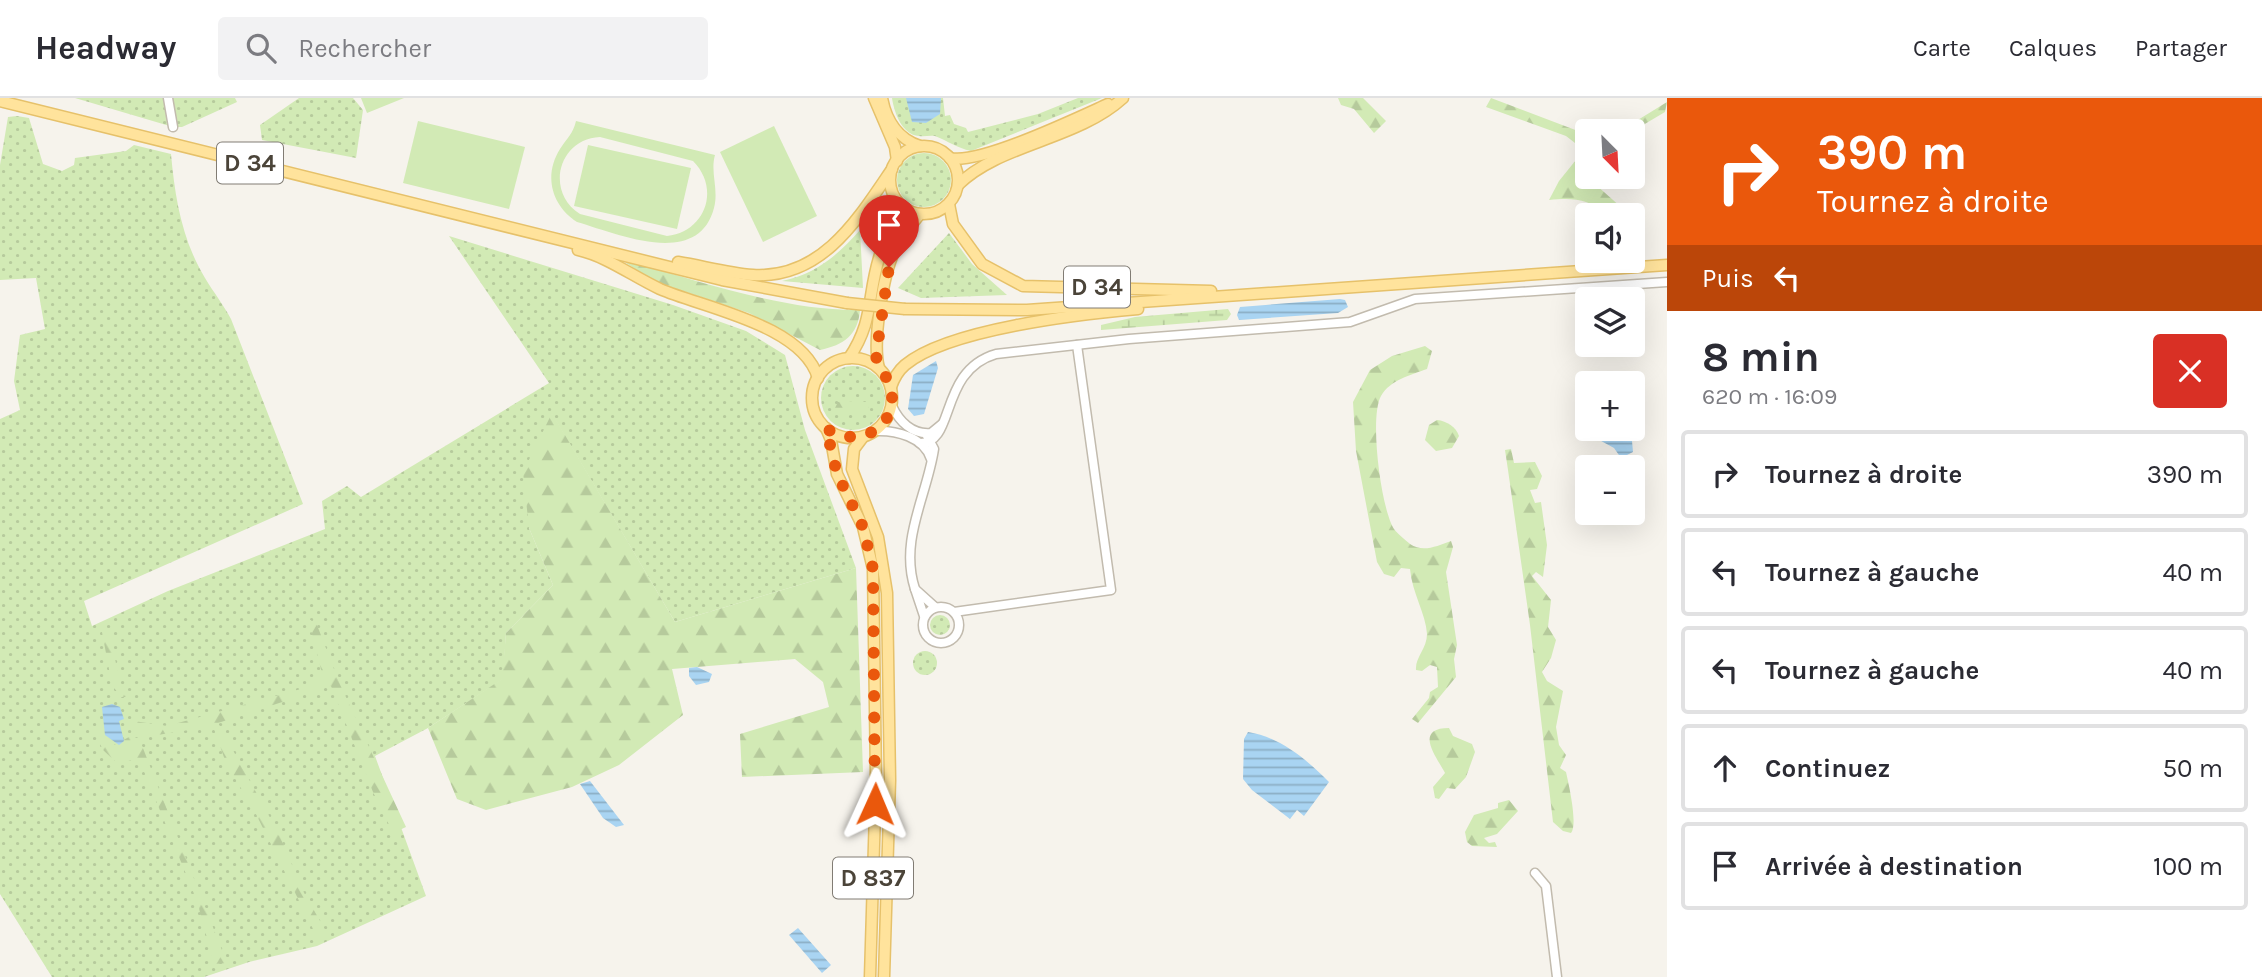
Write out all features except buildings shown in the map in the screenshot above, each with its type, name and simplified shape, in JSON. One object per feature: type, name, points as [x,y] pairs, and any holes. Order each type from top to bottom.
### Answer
[{"type":"main road","points":[[849,358],[867,324],[878,260],[896,212],[896,200],[891,185],[895,147],[874,98]]},
{"type":"main road","points":[[882,98],[886,112],[898,133],[920,147]]},
{"type":"main road","points":[[896,200],[907,209],[920,214],[936,212],[949,204],[958,185],[979,170],[1100,115],[1122,98]]},
{"type":"main road","points":[[950,158],[964,159],[994,151],[1122,98]]},
{"type":"main road","name":"D 34","points":[[0,100],[722,280],[847,303],[905,309],[1027,310],[1667,265]]},
{"type":"main road","points":[[642,258],[739,274],[790,272],[810,264],[834,245],[907,151],[920,147],[936,148],[950,158],[957,171],[958,185]]},
{"type":"main road","name":"D 34","points":[[949,204],[953,224],[982,264],[1023,286],[1289,291]]},
{"type":"main road","points":[[879,369],[877,344],[889,267],[898,244],[920,214]]},
{"type":"main road","points":[[535,233],[601,256],[671,293],[741,316],[800,352],[812,362],[818,378]]},
{"type":"main road","points":[[891,387],[904,365],[939,345],[961,337],[1101,313],[1265,298],[1289,291]]},
{"type":"main road","points":[[849,358],[865,360],[879,369],[891,387],[892,406],[886,420],[876,431],[863,437],[843,437],[826,428],[813,407],[813,392],[818,378],[829,366],[849,358]]},
{"type":"main road","name":"D 837","points":[[826,428],[837,474],[863,527],[873,569],[876,778],[870,977]]},
{"type":"main road","name":"D 837","points":[[863,437],[854,449],[853,474],[878,537],[887,593],[890,780],[884,977]]},
{"type":"street","points":[[168,98],[173,127]]},
{"type":"street","points":[[920,443],[932,441],[939,436],[958,382],[975,362],[996,354],[1350,322],[1403,301],[1667,282]]},
{"type":"street","points":[[924,616],[935,607],[944,607],[954,612],[1111,590],[1077,345]]},
{"type":"street","points":[[892,406],[910,429],[926,434],[932,441],[931,461],[912,533],[915,589],[924,616],[924,634],[932,641],[950,641],[958,632],[959,624],[954,612]]},
{"type":"street","points":[[926,434],[936,430],[944,421]]},
{"type":"street","points":[[876,431],[900,433],[920,443],[931,461]]},
{"type":"street","points":[[915,589],[935,607]]},
{"type":"street","points":[[1535,873],[1546,886],[1557,977]]},
{"type":"green space","points":[[75,98],[235,98],[237,102],[182,127],[173,127]]},
{"type":"green space","points":[[299,98],[353,98],[363,110],[356,158],[262,140],[260,125]]},
{"type":"green space","points":[[361,98],[404,98],[367,113]]},
{"type":"green space","points":[[892,98],[943,98],[945,116],[950,115],[954,124],[966,128],[968,132],[1038,114],[1078,98],[1102,98],[971,151],[935,136],[919,136],[908,132],[897,116]]},
{"type":"green space","points":[[1338,98],[1363,98],[1386,121],[1374,133],[1354,109],[1341,105]]},
{"type":"green space","points":[[1491,98],[1575,130],[1575,143],[1566,136],[1486,107]]},
{"type":"green space","points":[[1667,102],[1665,112],[1645,124],[1645,119],[1639,119]]},
{"type":"green space","points":[[8,117],[29,118],[43,164],[62,171],[74,165],[75,158],[126,151],[134,145],[171,154],[177,203],[185,234],[197,264],[231,319],[303,504],[84,601],[92,626],[168,591],[325,529],[322,501],[347,486],[361,497],[549,383],[449,236],[673,305],[746,331],[785,355],[805,430],[856,568],[675,622],[552,414],[529,528],[553,585],[506,633],[503,679],[428,728],[375,756],[426,896],[317,946],[249,962],[204,977],[52,977],[0,894],[0,419],[20,410],[14,381],[20,335],[45,329],[36,278],[0,280],[0,165]]},
{"type":"green space","points":[[418,121],[525,147],[509,209],[403,183]]},
{"type":"green space","points":[[576,121],[715,155],[715,201],[705,227],[692,238],[655,242],[634,239],[577,222],[568,215],[556,199],[551,180],[555,159]],"holes":[[[600,137],[693,161],[706,184],[705,208],[691,227],[680,233],[667,236],[580,214],[562,193],[561,168],[566,156],[586,140]]]},
{"type":"green space","points":[[774,126],[817,216],[763,242],[720,152]]},
{"type":"green space","points":[[588,145],[691,168],[677,229],[574,206]]},
{"type":"green space","points":[[924,153],[943,161],[951,180],[943,199],[924,207],[905,199],[897,180],[905,161]]},
{"type":"green space","points":[[1575,161],[1575,189],[1601,189],[1616,203],[1549,200],[1559,181]]},
{"type":"green space","points":[[860,230],[863,288],[782,281],[805,274],[826,262]]},
{"type":"green space","points":[[949,233],[972,264],[1007,295],[921,298],[898,288]]},
{"type":"green space","points":[[626,263],[773,301],[860,310],[859,319],[853,332],[843,342],[820,350],[749,313],[656,282]]},
{"type":"green space","points":[[1228,309],[1231,314],[1227,320],[1101,330],[1101,325],[1135,317]]},
{"type":"green space","points":[[1425,346],[1432,351],[1427,369],[1401,379],[1385,390],[1378,407],[1376,423],[1381,484],[1394,529],[1415,547],[1430,548],[1451,541],[1453,547],[1446,572],[1457,645],[1454,659],[1456,677],[1418,723],[1412,719],[1429,698],[1430,692],[1438,687],[1437,667],[1430,665],[1422,671],[1416,670],[1427,634],[1410,569],[1401,568],[1394,577],[1384,574],[1377,562],[1356,451],[1353,402],[1370,370],[1392,356]]},
{"type":"green space","points":[[847,366],[859,366],[876,375],[883,386],[883,410],[876,421],[859,430],[847,430],[835,425],[826,416],[821,404],[821,392],[826,380],[835,371]]},
{"type":"green space","points":[[838,402],[868,402],[870,413],[839,414],[834,410]]},
{"type":"green space","points":[[552,413],[675,622],[856,568],[863,772],[742,777],[740,734],[829,707],[823,682],[795,659],[672,669],[683,715],[619,765],[572,787],[486,810],[457,799],[428,728],[502,679],[506,633],[553,585],[529,528],[523,472]]},
{"type":"green space","points":[[1437,420],[1451,425],[1458,433],[1452,448],[1436,451],[1425,440],[1429,425]]},
{"type":"green space","points":[[1511,449],[1514,463],[1535,462],[1542,476],[1537,489],[1530,490],[1535,503],[1541,502],[1547,545],[1543,577],[1536,572],[1532,576],[1551,600],[1548,627],[1556,640],[1551,658],[1542,672],[1547,681],[1563,691],[1556,727],[1559,745],[1566,755],[1560,768],[1566,772],[1571,795],[1574,822],[1571,833],[1563,831],[1553,822],[1530,625],[1505,450]]},
{"type":"green space","points":[[936,615],[944,615],[950,625],[944,635],[936,635],[930,629],[930,621]]},
{"type":"green space","points":[[308,618],[317,625],[339,682],[406,827],[393,833],[373,792],[331,686],[218,723],[279,834],[303,891],[328,935],[318,939],[255,812],[226,763],[213,726],[139,738],[227,963],[214,964],[197,901],[139,759],[117,763],[103,750],[93,730],[101,724],[114,745],[129,737],[138,738],[127,720],[167,726],[308,687],[322,673]]},
{"type":"green space","points":[[109,631],[120,682],[129,697],[121,697],[112,685],[102,632]]},
{"type":"green space","points":[[925,651],[934,654],[937,663],[934,672],[925,675],[916,672],[913,663],[916,654]]},
{"type":"green space","points":[[1449,728],[1453,736],[1472,744],[1475,752],[1466,777],[1455,789],[1447,788],[1439,799],[1435,798],[1433,787],[1445,773],[1433,753],[1430,739],[1432,733],[1438,729]]},
{"type":"green space","points":[[1509,800],[1518,811],[1497,834],[1484,838],[1489,843],[1495,842],[1497,847],[1472,846],[1467,842],[1465,832],[1474,815],[1498,808],[1498,803]]},
{"type":"water","points":[[906,98],[941,98],[940,114],[926,123],[912,122]]},
{"type":"water","points":[[1345,300],[1348,307],[1338,313],[1239,320],[1237,315],[1240,307]]},
{"type":"water","points":[[936,361],[938,368],[924,414],[914,416],[908,409],[913,375]]},
{"type":"water","points":[[1601,441],[1632,441],[1633,452],[1619,455],[1614,448]]},
{"type":"water","points":[[697,667],[712,674],[709,682],[696,685],[689,676],[689,668]]},
{"type":"water","points":[[112,704],[120,707],[124,719],[119,721],[124,741],[119,745],[105,735],[102,707]]},
{"type":"water","points":[[1248,732],[1271,739],[1292,750],[1329,782],[1304,816],[1297,810],[1290,819],[1252,790],[1243,779],[1244,739]]},
{"type":"water","points":[[590,781],[624,825],[616,827],[603,818],[580,784]]},
{"type":"water","points":[[798,928],[831,965],[822,973],[789,935]]},
{"type":"route","points":[[875,804],[873,569],[863,527],[837,474],[826,428],[843,437],[863,437],[879,428],[892,406],[891,387],[879,369],[876,356],[889,267]]}]
